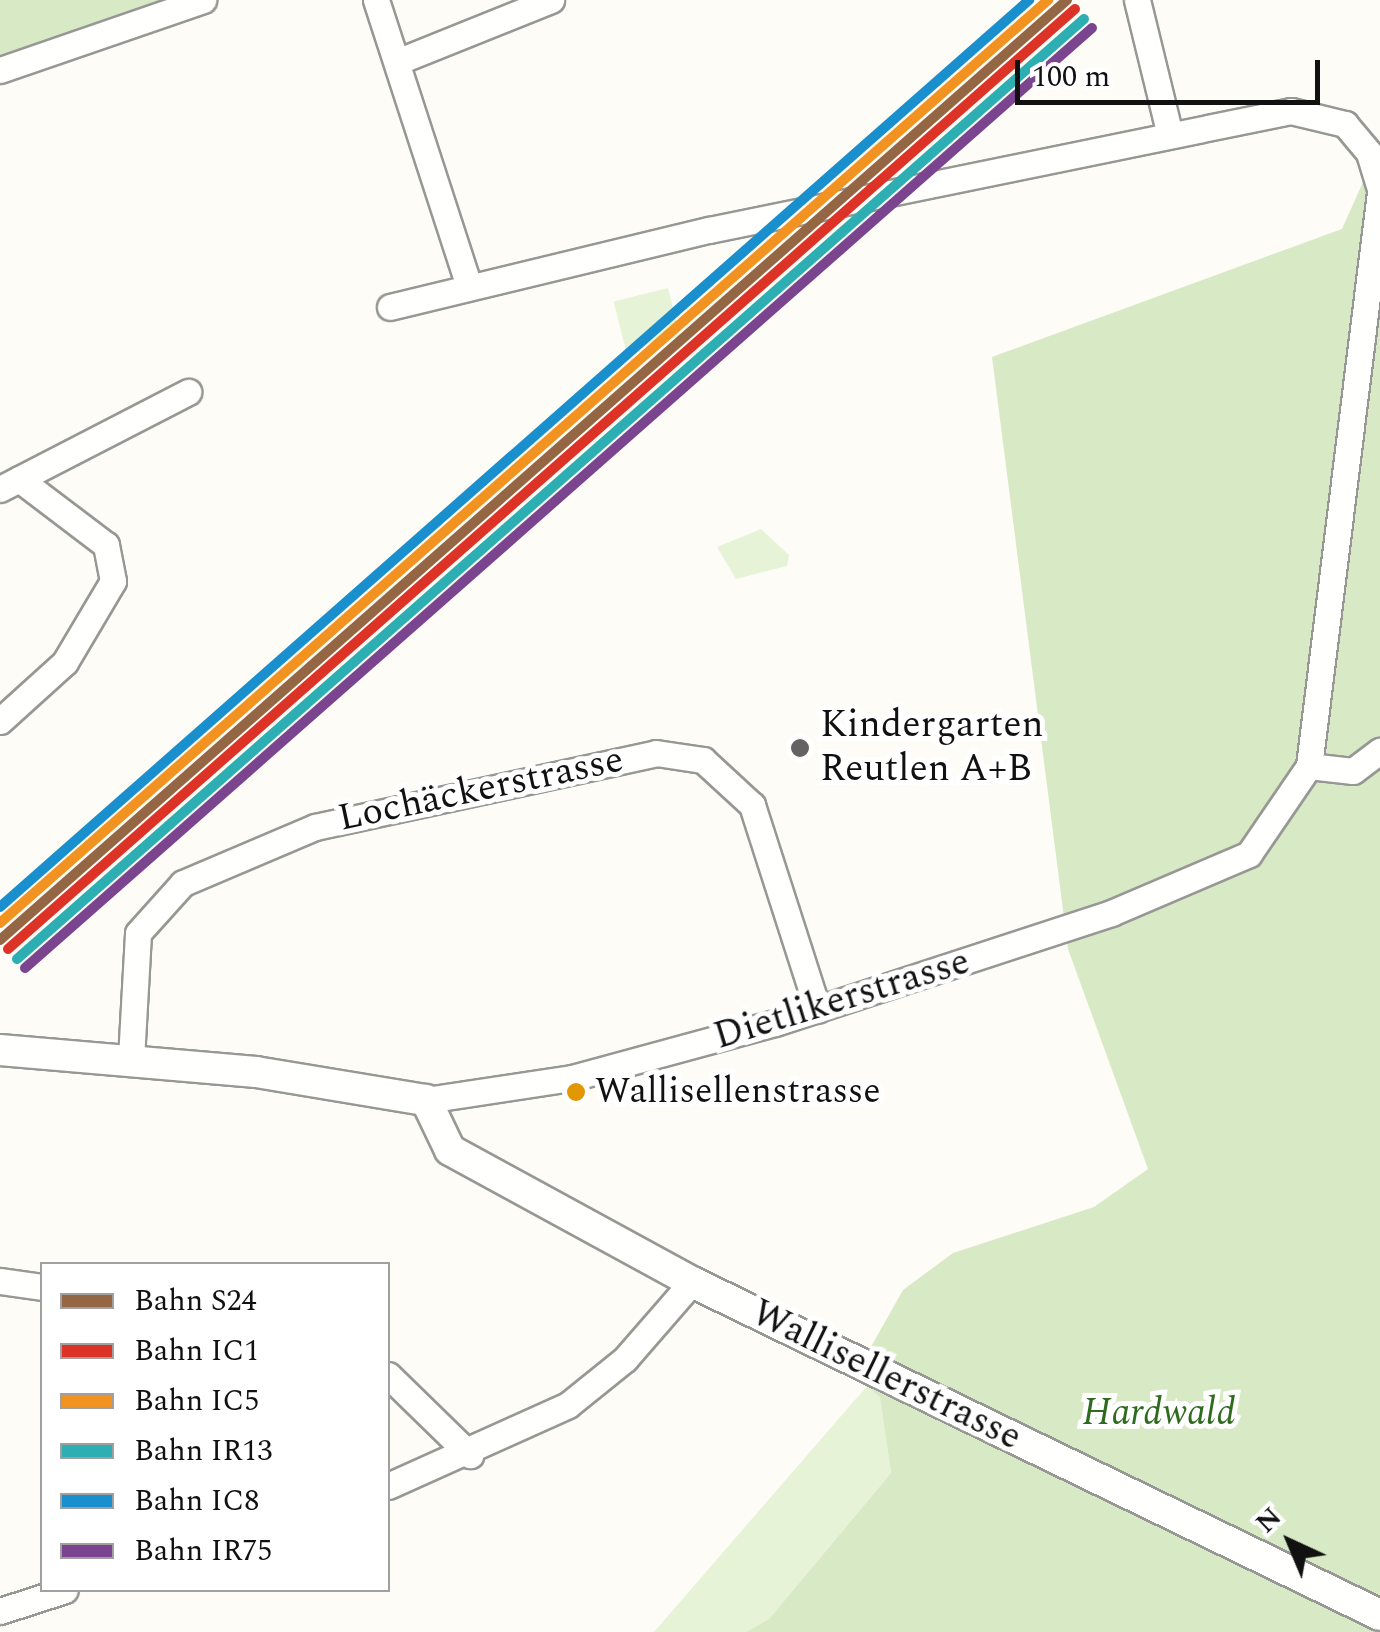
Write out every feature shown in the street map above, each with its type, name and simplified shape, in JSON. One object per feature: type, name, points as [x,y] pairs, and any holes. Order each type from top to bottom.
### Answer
[{"type":"street","points":[[0,70],[203,0]]},
{"type":"street","points":[[376,0],[400,60],[469,286]]},
{"type":"street","points":[[400,60],[551,0]]},
{"type":"street","points":[[1137,0],[1169,131]]},
{"type":"street","points":[[390,307],[469,286],[1169,131],[1319,114],[1358,138],[1380,190],[1310,766],[1353,771],[1380,751]]},
{"type":"street","points":[[10,484],[188,392]]},
{"type":"street","points":[[0,722],[64,662],[113,581],[106,545],[10,484]]},
{"type":"street","name":"Lochäckerstrasse","points":[[131,1059],[133,949],[154,906],[184,883],[315,827],[656,752],[703,760],[752,805],[818,1010]]},
{"type":"street","name":"Dietlikerstrasse","points":[[0,1050],[131,1059],[426,1100],[572,1078],[818,1010],[1213,874],[1249,854],[1310,766]]},
{"type":"street","name":"Wallisellerstrasse","points":[[426,1100],[450,1150],[692,1282],[1380,1615]]},
{"type":"street","points":[[0,1281],[40,1288]]},
{"type":"street","points":[[390,1485],[470,1455],[592,1387],[692,1282]]},
{"type":"street","points":[[390,1377],[470,1455]]},
{"type":"street","points":[[0,1610],[58,1592]]},
{"type":"green space","points":[[0,0],[203,0],[0,70]]},
{"type":"green space","name":"Hardwald","points":[[1380,144],[1380,1632],[746,1632],[769,1619],[891,1473],[880,1397],[867,1386],[872,1345],[903,1290],[953,1253],[1094,1207],[1148,1169],[1068,949],[992,357],[1342,229]]},
{"type":"green space","points":[[668,288],[680,337],[626,350],[614,302]]},
{"type":"green space","points":[[761,529],[789,555],[787,566],[736,579],[717,547]]},
{"type":"green space","points":[[867,1386],[880,1396],[891,1473],[769,1619],[746,1632],[654,1632]]},
{"type":"rail line","name":"IC8","points":[[0,907],[1029,0]]},
{"type":"rail line","name":"IC5","points":[[0,923],[1048,0]]},
{"type":"rail line","name":"S24","points":[[0,940],[1067,0]]},
{"type":"rail line","name":"IC1","points":[[8,949],[1075,9]]},
{"type":"rail line","name":"IR13","points":[[17,959],[1084,19]]},
{"type":"rail line","name":"IR75","points":[[25,968],[1092,28]]},
{"type":"place","name":"Kindergarten Reutlen A+B","points":[[800,748]]},
{"type":"place","name":"Wallisellenstrasse","points":[[576,1092]]}]
